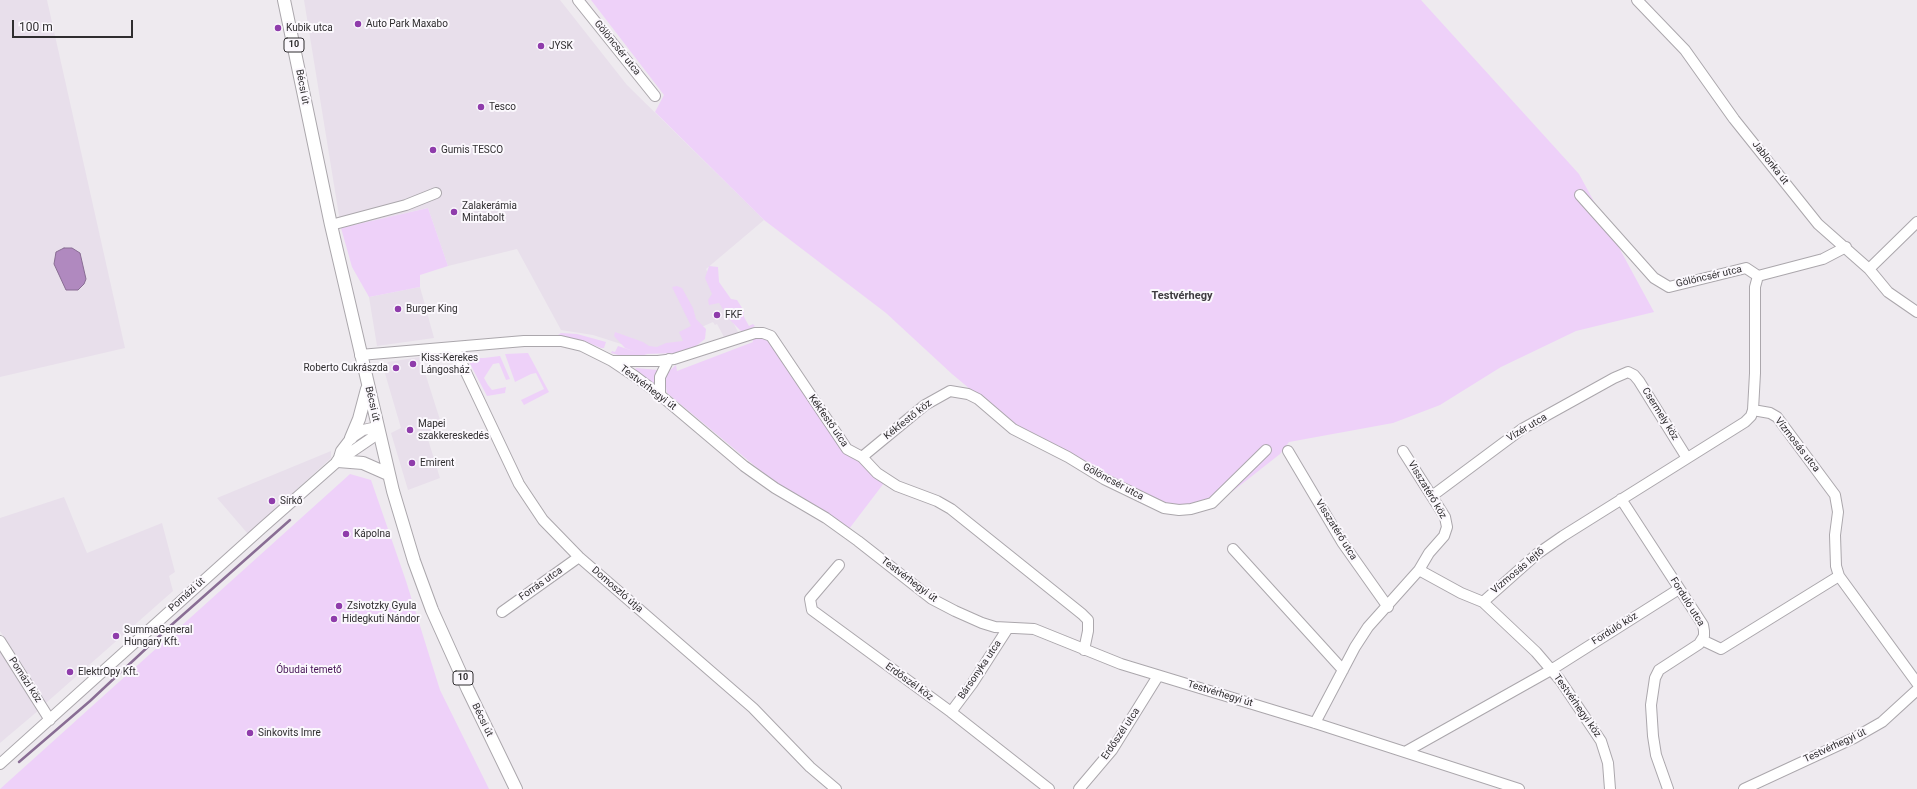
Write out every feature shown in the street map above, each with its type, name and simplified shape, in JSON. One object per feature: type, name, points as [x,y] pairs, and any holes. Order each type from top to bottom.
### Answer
[{"type":"main road","name":"Bécsi út","points":[[284,0],[331,225],[388,474],[414,561],[432,610],[468,690],[516,789]]},
{"type":"main road","points":[[351,438],[359,419],[368,386]]},
{"type":"main road","points":[[338,461],[363,463],[388,474]]},
{"type":"street","name":"Gölöncsér utca","points":[[578,0],[655,96]]},
{"type":"street","name":"Jablonka út","points":[[1637,0],[1685,50],[1734,119],[1818,224],[1846,247],[1869,269],[1888,292],[1917,312]]},
{"type":"street","points":[[331,225],[406,205],[436,193]]},
{"type":"street","name":"Gölöncsér utca","points":[[1580,195],[1654,278],[1669,287],[1746,268],[1758,276],[1823,259],[1846,247]]},
{"type":"street","points":[[1869,269],[1917,222]]},
{"type":"street","points":[[1754,410],[1755,287],[1758,276]]},
{"type":"street","name":"Kékfestő utca","points":[[612,361],[658,361],[755,333],[767,334],[773,338],[844,446],[862,457],[877,473],[893,484],[937,501],[951,509],[1082,614],[1088,620],[1088,631],[1084,650]]},
{"type":"street","name":"Testvérhegyi út","points":[[360,355],[524,341],[561,341],[582,346],[612,361],[660,394],[744,466],[858,541],[932,599],[955,612],[982,623],[1008,628],[1034,629],[1059,637],[1084,650],[1095,652],[1111,660],[1158,676],[1315,723],[1513,788]]},
{"type":"street","name":"Domoszló útja","points":[[454,347],[526,495],[543,520],[579,557],[753,708],[810,767],[836,789]]},
{"type":"street","points":[[660,394],[660,377],[669,359]]},
{"type":"street","name":"Csermely köz","points":[[1628,372],[1634,375],[1639,381],[1687,458]]},
{"type":"street","name":"Vízér utca","points":[[1432,496],[1522,429],[1614,378],[1628,372]]},
{"type":"street","name":"Kékfestő köz","points":[[862,457],[930,402],[950,391],[958,391]]},
{"type":"street","name":"Gölöncsér utca","points":[[958,391],[978,399],[1012,429],[1068,457],[1104,479],[1164,508],[1179,510],[1190,509],[1212,503],[1266,450]]},
{"type":"street","name":"Vízmosás lejtő","points":[[1551,670],[1530,646],[1483,602],[1544,550],[1621,499],[1746,422],[1754,410]]},
{"type":"street","name":"Vízmosás utca","points":[[1754,410],[1770,413],[1777,417],[1835,495],[1838,512],[1836,566],[1839,576],[1917,683]]},
{"type":"street","points":[[338,461],[341,451],[351,438],[363,430],[378,430]]},
{"type":"street","name":"Pomázi út","points":[[0,764],[262,528],[338,461],[358,448],[378,430]]},
{"type":"street","points":[[358,448],[363,463]]},
{"type":"street","name":"Visszatérő utca","points":[[1288,451],[1342,542],[1388,607]]},
{"type":"street","name":"Visszatérő köz","points":[[1403,451],[1445,516],[1447,527],[1444,536],[1429,553],[1419,570]]},
{"type":"street","name":"Forduló utca","points":[[1621,499],[1703,625],[1704,636],[1702,640],[1659,670],[1655,678],[1651,704],[1653,736],[1656,755],[1668,789]]},
{"type":"street","points":[[1233,549],[1343,670]]},
{"type":"street","name":"Forrás utca","points":[[502,612],[579,557]]},
{"type":"street","name":"Erdőszél köz","points":[[839,565],[810,599],[812,610],[951,712],[1049,789]]},
{"type":"street","points":[[1315,723],[1368,627],[1388,607],[1419,570],[1461,593],[1483,602]]},
{"type":"street","points":[[1702,640],[1721,649],[1839,576]]},
{"type":"street","name":"Forduló köz","points":[[1551,670],[1679,589]]},
{"type":"street","name":"Bársonyka utca","points":[[951,712],[1008,628]]},
{"type":"street","name":"Pomázi köz","points":[[0,641],[50,720]]},
{"type":"street","points":[[1405,752],[1551,670]]},
{"type":"street","name":"Testvérhegyi köz","points":[[1551,670],[1601,740],[1608,763],[1610,789]]},
{"type":"street","name":"Erdőszél utca","points":[[1079,789],[1112,750],[1158,676]]},
{"type":"street","name":"Testvérhegyi út","points":[[1744,789],[1854,738],[1882,722],[1917,690]]},
{"type":"shaded area","points":[[0,0],[47,0],[125,348],[0,377]]},
{"type":"shaded area","points":[[304,0],[560,0],[627,85],[764,220],[706,269],[739,334],[728,338],[724,337],[717,324],[715,325],[713,322],[697,329],[701,337],[646,352],[593,335],[561,330],[517,249],[448,266],[428,208],[341,228]]},
{"type":"shaded area","points":[[64,248],[72,248],[80,253],[86,279],[84,284],[78,290],[66,290],[54,264],[56,252]]},
{"type":"shaded area","points":[[420,287],[434,338],[377,346],[369,297]]},
{"type":"shaded area","points":[[420,357],[442,426],[426,433],[440,478],[408,490],[391,433],[401,428],[384,370],[388,362]]},
{"type":"shaded area","points":[[331,451],[331,458],[248,534],[217,498]]},
{"type":"shaded area","points":[[64,497],[87,553],[162,523],[175,572],[169,576],[173,591],[46,703],[0,631],[0,518]]},
{"type":"shaded area","points":[[0,650],[39,710],[0,743]]},
{"type":"green space","points":[[591,0],[1421,0],[1579,174],[1654,312],[1576,331],[1501,367],[1440,405],[1393,423],[1289,442],[1280,454],[1233,491],[1194,504],[1165,505],[1012,424],[952,374],[886,313],[764,220],[655,112],[664,95]]},
{"type":"green space","points":[[428,208],[448,266],[420,275],[420,287],[369,297],[352,267],[341,228]]},
{"type":"green space","points":[[709,266],[718,267],[719,282],[731,299],[737,300],[744,311],[744,317],[749,326],[753,324],[755,326],[747,331],[741,331],[730,320],[719,303],[709,305],[708,300],[712,294],[705,278]]},
{"type":"green space","points":[[677,286],[682,288],[693,308],[696,319],[706,329],[705,339],[696,346],[677,353],[644,354],[651,356],[669,354],[670,356],[629,358],[611,353],[612,351],[615,352],[618,346],[639,353],[625,348],[614,336],[615,332],[643,342],[649,346],[657,347],[666,343],[683,341],[679,332],[691,326],[672,287]]},
{"type":"green space","points":[[561,333],[577,334],[606,342],[604,348],[601,348],[589,343],[558,335]]},
{"type":"green space","points":[[763,336],[768,337],[858,458],[884,483],[849,529],[779,486],[667,393],[665,380],[667,373],[676,365],[677,371],[753,342],[752,338]]},
{"type":"green space","points":[[528,353],[549,392],[524,405],[521,400],[544,389],[536,373],[515,382],[505,354]]},
{"type":"green space","points":[[500,356],[510,379],[506,380],[499,363],[493,364],[484,378],[492,390],[506,387],[505,393],[487,396],[469,362],[473,358]]},
{"type":"green space","points":[[636,368],[658,370],[655,386],[635,370]]},
{"type":"green space","name":"Óbudai temető","points":[[350,474],[371,480],[406,581],[440,690],[489,789],[0,789]]},
{"type":"waterway","points":[[19,762],[90,701],[168,628],[290,520]]},
{"type":"place","name":"Auto Park Maxabo","points":[[358,24]]},
{"type":"place","name":"Kubik utca","points":[[278,28]]},
{"type":"place","name":"JYSK","points":[[541,46]]},
{"type":"place","name":"Tesco","points":[[481,107]]},
{"type":"place","name":"Gumis TESCO","points":[[433,150]]},
{"type":"place","name":"Zalakerámia Mintabolt","points":[[454,212]]},
{"type":"place","name":"Burger King","points":[[398,309]]},
{"type":"place","name":"FKF","points":[[717,315]]},
{"type":"place","name":"Kiss-Kerekes Lángosház","points":[[413,364]]},
{"type":"place","name":"Roberto Cukrászda","points":[[396,368]]},
{"type":"place","name":"Mapei szakkereskedés","points":[[410,430]]},
{"type":"place","name":"Emirent","points":[[412,463]]},
{"type":"place","name":"Sírkő","points":[[272,501]]},
{"type":"place","name":"Kápolna","points":[[346,534]]},
{"type":"place","name":"Zsivotzky Gyula","points":[[339,606]]},
{"type":"place","name":"Hidegkuti Nándor","points":[[334,619]]},
{"type":"place","name":"SummaGeneral Hungary Kft.","points":[[116,636]]},
{"type":"place","name":"ElektrOpy Kft.","points":[[70,672]]},
{"type":"place","name":"Sinkovits Imre","points":[[250,733]]},
{"type":"district","name":"Testvérhegy","points":[[1182,296]]}]
